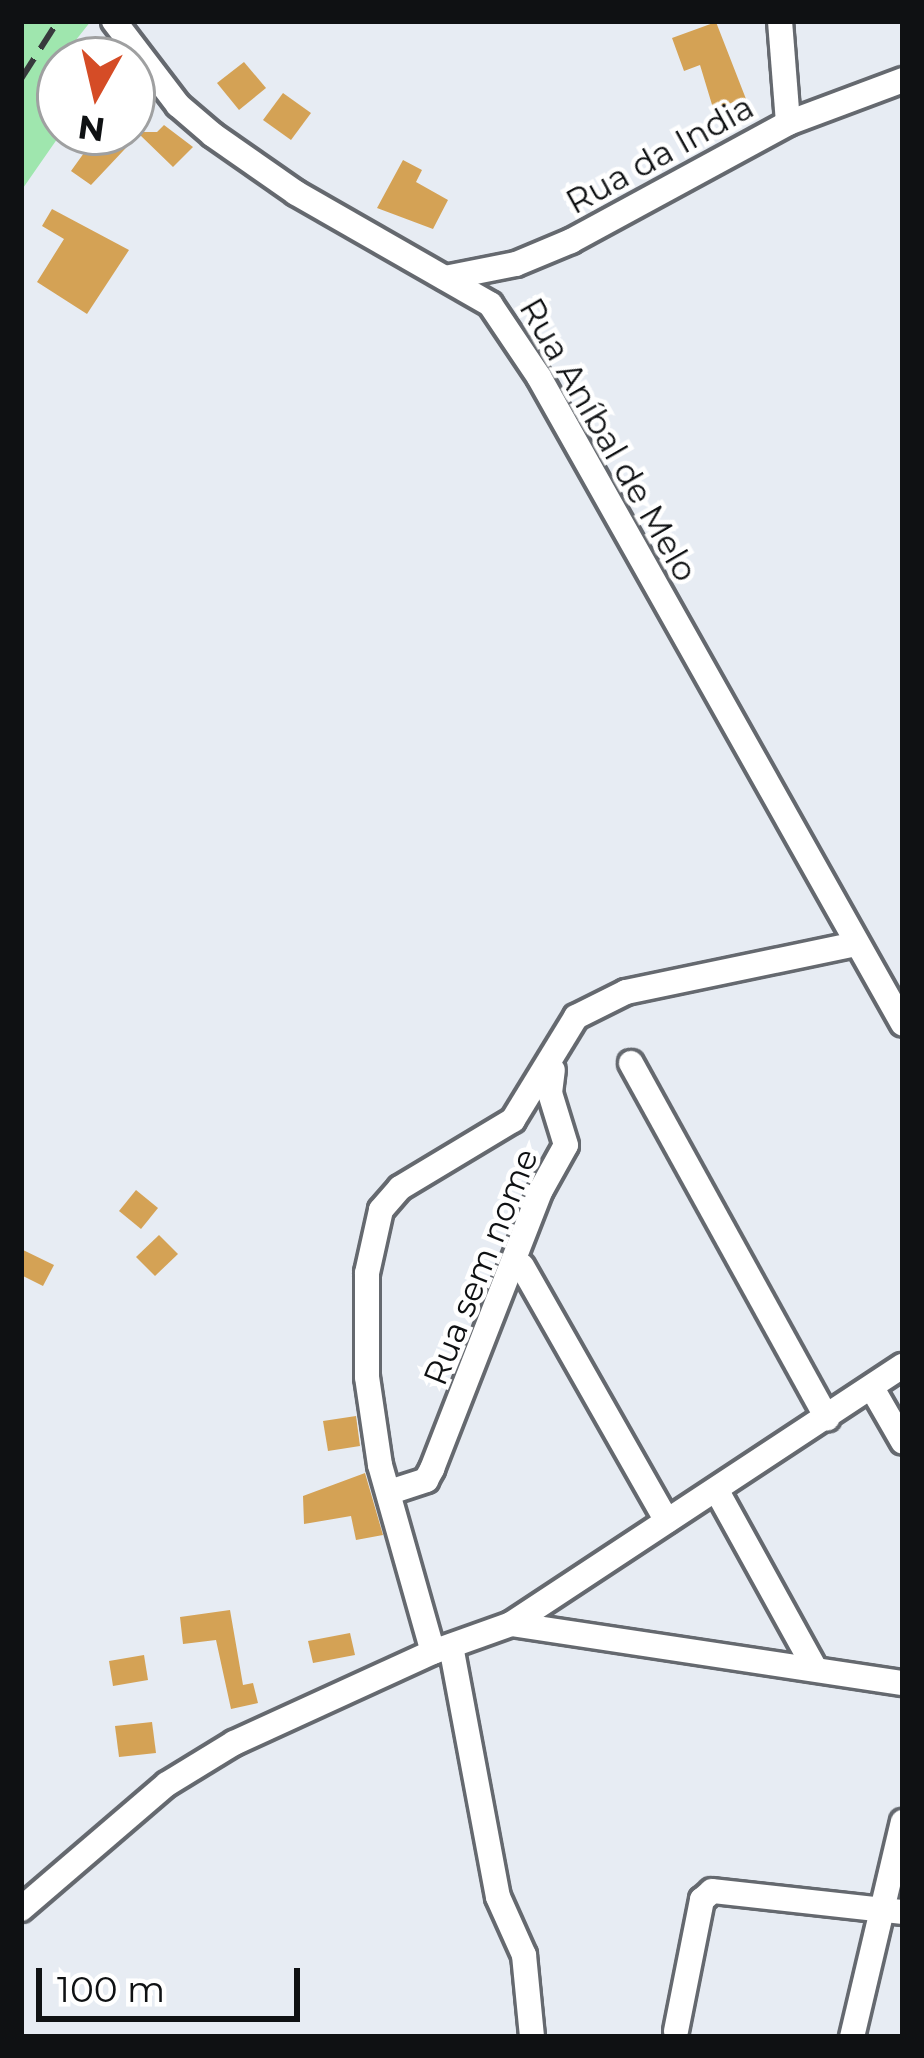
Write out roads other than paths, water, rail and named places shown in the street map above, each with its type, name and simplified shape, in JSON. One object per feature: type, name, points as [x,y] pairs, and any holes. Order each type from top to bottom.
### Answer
[{"type":"street","name":"Rua Aníbal de Melo","points":[[114,21],[178,105],[214,135],[296,193],[490,304],[514,337],[903,1024]]},
{"type":"street","points":[[780,21],[788,123]]},
{"type":"street","name":"Rua da India","points":[[445,278],[516,264],[571,241],[788,123],[903,80]]},
{"type":"street","points":[[532,2037],[524,1955],[498,1897],[442,1649],[380,1466],[367,1377],[372,1252],[380,1210],[400,1188],[514,1120],[537,1093],[556,1044],[576,1017],[626,992],[856,944]]},
{"type":"street","name":"Rua sem nome","points":[[396,1490],[426,1480],[432,1468],[541,1190],[566,1145],[550,1093],[556,1044]]},
{"type":"street","points":[[631,1063],[827,1418]]},
{"type":"street","points":[[522,1266],[668,1521]]},
{"type":"street","points":[[21,1909],[167,1784],[234,1743],[442,1649],[512,1624],[903,1366]]},
{"type":"street","points":[[872,1388],[903,1442]]},
{"type":"street","points":[[717,1490],[814,1667]]},
{"type":"street","points":[[512,1624],[903,1683]]},
{"type":"street","points":[[852,2037],[894,1911],[903,1822]]},
{"type":"street","points":[[676,2031],[702,1900],[712,1891],[894,1911]]},
{"type":"railway","points":[[21,79],[58,21]]}]
